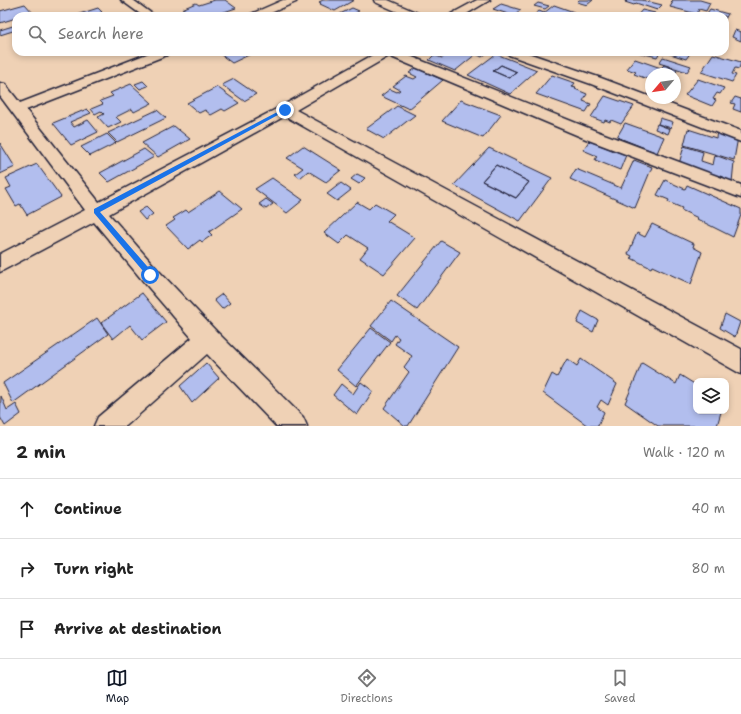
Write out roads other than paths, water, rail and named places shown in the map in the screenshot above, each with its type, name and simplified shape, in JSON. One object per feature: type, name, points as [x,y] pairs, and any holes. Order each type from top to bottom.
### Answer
[{"type":"street","points":[[126,0],[144,12]]},
{"type":"street","points":[[264,12],[292,0]]},
{"type":"street","points":[[378,0],[406,12]]},
{"type":"street","points":[[462,12],[485,0]]},
{"type":"street","points":[[16,109],[153,56]]},
{"type":"street","points":[[0,264],[285,110],[381,56]]},
{"type":"street","points":[[398,56],[591,135],[741,192]]},
{"type":"street","points":[[524,56],[741,137]]},
{"type":"street","points":[[0,87],[96,211],[150,275],[208,339],[294,426]]},
{"type":"street","points":[[285,110],[741,362]]},
{"type":"street","points":[[107,426],[208,339]]}]
